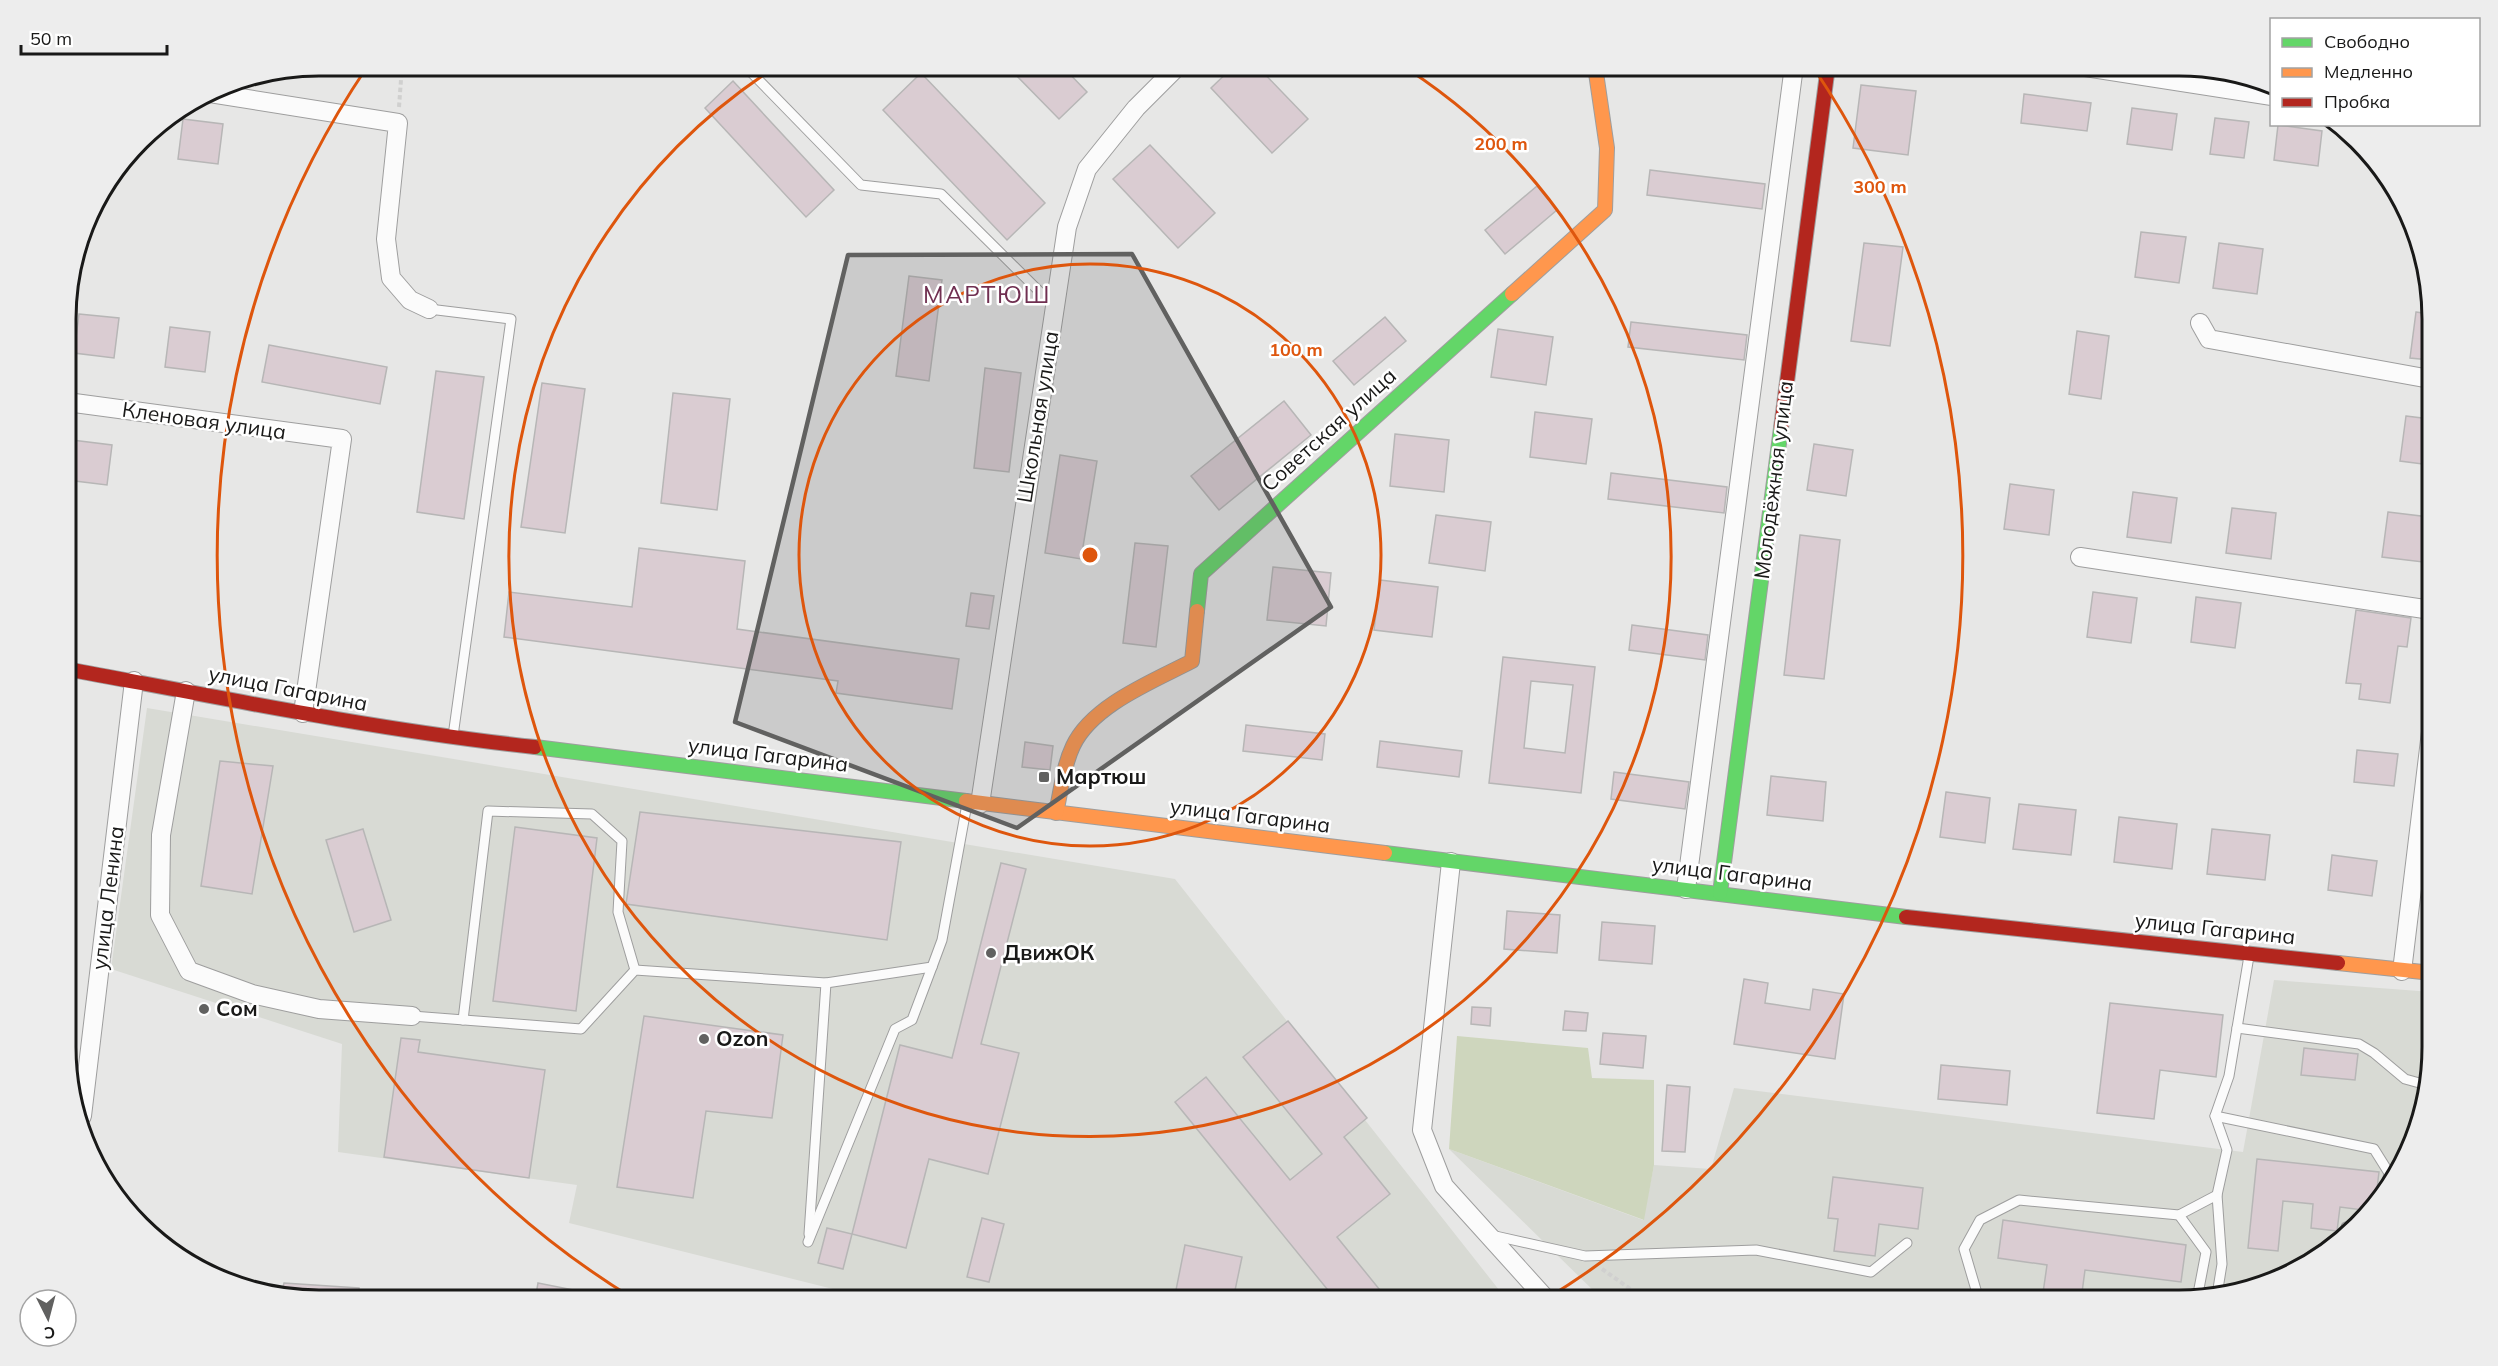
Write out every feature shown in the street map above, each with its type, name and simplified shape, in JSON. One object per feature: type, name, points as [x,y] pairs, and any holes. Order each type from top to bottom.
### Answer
[{"type":"main road","name":"Советская улица","points":[[1056,813],[1068,758],[1078,738],[1097,715],[1192,661],[1201,574],[1605,210],[1607,148],[1596,76]]},
{"type":"main road","name":"Молодёжная улица","points":[[1720,893],[1827,76]]},
{"type":"main road","name":"улица Гагарина","points":[[76,671],[453,738],[584,752],[974,803],[1964,924],[2422,973]]},
{"type":"street","name":"Школьная улица","points":[[974,803],[1067,227],[1088,169],[1136,108],[1168,76]]},
{"type":"street","name":"Молодёжная улица","points":[[1686,890],[1793,76]]},
{"type":"street","points":[[2143,76],[2270,96]]},
{"type":"street","points":[[225,95],[398,123],[386,239],[391,278],[410,300],[429,309]]},
{"type":"street","points":[[2200,323],[2209,339],[2422,378]]},
{"type":"street","name":"Кленовая улица","points":[[76,403],[342,439],[303,713]]},
{"type":"street","points":[[2080,557],[2422,609]]},
{"type":"street","name":"улица Ленина","points":[[83,1104],[134,681]]},
{"type":"street","points":[[186,691],[161,835],[160,915],[189,971],[252,994],[319,1009],[412,1016]]},
{"type":"street","points":[[2402,971],[2422,806]]},
{"type":"street","points":[[1451,862],[1422,1130],[1444,1186],[1538,1290]]},
{"type":"lane","points":[[755,76],[861,185],[941,194],[1055,307]]},
{"type":"lane","points":[[429,309],[511,320],[453,738]]},
{"type":"lane","points":[[826,983],[808,1242],[895,1029],[912,1020],[942,940],[974,803]]},
{"type":"lane","points":[[464,1020],[488,811],[592,814],[622,841],[618,912],[635,970]]},
{"type":"lane","points":[[2218,1286],[2222,1264],[2217,1195],[2227,1150],[2215,1116],[2229,1076],[2250,954]]},
{"type":"lane","points":[[635,970],[826,983],[932,967]]},
{"type":"lane","points":[[412,1016],[582,1029],[635,970]]},
{"type":"lane","points":[[2237,1028],[2359,1044],[2374,1053],[2405,1079],[2418,1083]]},
{"type":"lane","points":[[2215,1116],[2374,1149],[2388,1171]]},
{"type":"lane","points":[[1976,1290],[1964,1249],[1980,1220],[2019,1200],[2179,1215],[2217,1195]]},
{"type":"lane","points":[[2179,1215],[2206,1252],[2200,1288]]},
{"type":"lane","points":[[1488,1234],[1585,1256],[1756,1250],[1871,1272],[1907,1244]]},
{"type":"path","points":[[398,123],[401,76]]},
{"type":"path","points":[[1585,1256],[1632,1290]]},
{"type":"highlighted area","points":[[1132,254],[1331,607],[1017,828],[735,722],[848,255]]},
{"type":"shaded area","points":[[147,708],[1175,879],[1499,1290],[837,1290],[569,1223],[577,1185],[338,1152],[342,1044],[111,969]]},
{"type":"shaded area","points":[[2274,980],[2422,991],[2422,1047],[2417,1094],[2403,1140],[2381,1182],[2339,1229],[2314,1249],[2272,1271],[2226,1285],[2179,1290],[1593,1290],[1449,1149],[1643,1220],[1654,1165],[1711,1169],[1734,1088],[2243,1152]]},
{"type":"green space","points":[[1457,1036],[1588,1048],[1592,1078],[1654,1080],[1654,1165],[1644,1220],[1449,1149]]},
{"type":"building","points":[[918,76],[924,76],[1045,203],[1007,240],[883,110]]},
{"type":"building","points":[[1017,76],[1072,76],[1087,92],[1059,119]]},
{"type":"building","points":[[1224,76],[1267,76],[1308,119],[1272,153],[1211,88]]},
{"type":"building","points":[[733,81],[834,190],[806,217],[705,108]]},
{"type":"building","points":[[1861,85],[1916,91],[1908,155],[1853,148]]},
{"type":"building","points":[[2024,94],[2091,103],[2087,131],[2021,123]]},
{"type":"building","points":[[2132,108],[2177,114],[2172,150],[2127,144]]},
{"type":"building","points":[[2215,118],[2249,122],[2244,158],[2210,154]]},
{"type":"building","points":[[183,119],[223,124],[218,164],[178,159]]},
{"type":"building","points":[[2278,126],[2322,131],[2318,166],[2274,160]]},
{"type":"building","points":[[1150,145],[1215,213],[1178,248],[1113,179]]},
{"type":"building","points":[[1650,170],[1765,184],[1762,209],[1647,195]]},
{"type":"building","points":[[1537,186],[1557,210],[1505,254],[1485,230]]},
{"type":"building","points":[[2141,232],[2186,237],[2179,283],[2135,277]]},
{"type":"building","points":[[1864,243],[1903,247],[1890,346],[1851,341]]},
{"type":"building","points":[[2219,243],[2263,249],[2257,294],[2213,288]]},
{"type":"building","points":[[909,276],[942,280],[929,381],[896,376]]},
{"type":"building","points":[[2416,312],[2422,313],[2422,359],[2410,358]]},
{"type":"building","points":[[79,314],[119,318],[114,358],[76,353]]},
{"type":"building","points":[[1385,317],[1406,341],[1354,385],[1333,361]]},
{"type":"building","points":[[1631,322],[1747,335],[1744,360],[1628,347]]},
{"type":"building","points":[[170,327],[210,332],[205,372],[165,367]]},
{"type":"building","points":[[1498,329],[1553,337],[1546,385],[1491,377]]},
{"type":"building","points":[[2077,331],[2109,336],[2101,399],[2069,394]]},
{"type":"building","points":[[269,345],[387,367],[380,404],[262,382]]},
{"type":"building","points":[[985,368],[1021,373],[1009,472],[974,468]]},
{"type":"building","points":[[436,371],[484,377],[464,519],[417,512]]},
{"type":"building","points":[[542,383],[585,389],[565,533],[521,527]]},
{"type":"building","points":[[673,393],[730,399],[717,510],[661,503]]},
{"type":"building","points":[[1284,401],[1311,435],[1219,510],[1191,476]]},
{"type":"building","points":[[1535,412],[1592,419],[1586,464],[1530,457]]},
{"type":"building","points":[[2406,416],[2422,418],[2422,464],[2400,461]]},
{"type":"building","points":[[1395,434],[1449,440],[1444,492],[1390,486]]},
{"type":"building","points":[[76,440],[112,445],[107,485],[76,481]]},
{"type":"building","points":[[1814,444],[1853,450],[1846,496],[1807,490]]},
{"type":"building","points":[[1060,455],[1097,461],[1081,559],[1045,553]]},
{"type":"building","points":[[1611,473],[1727,487],[1724,513],[1608,499]]},
{"type":"building","points":[[2010,484],[2054,490],[2049,535],[2004,529]]},
{"type":"building","points":[[2133,492],[2177,498],[2171,543],[2127,537]]},
{"type":"building","points":[[2232,508],[2276,513],[2271,559],[2226,553]]},
{"type":"building","points":[[2388,512],[2422,516],[2422,562],[2382,557]]},
{"type":"building","points":[[1436,515],[1491,522],[1485,571],[1429,563]]},
{"type":"building","points":[[1800,535],[1840,540],[1824,679],[1784,675]]},
{"type":"building","points":[[1135,543],[1168,546],[1156,647],[1123,643]]},
{"type":"building","points":[[639,548],[745,561],[737,629],[959,659],[952,709],[836,693],[838,681],[504,637],[509,592],[632,607]]},
{"type":"building","points":[[1273,567],[1331,573],[1326,626],[1267,620]]},
{"type":"building","points":[[1380,580],[1438,587],[1432,637],[1374,630]]},
{"type":"building","points":[[2093,592],[2137,598],[2131,643],[2087,637]]},
{"type":"building","points":[[971,593],[994,596],[989,629],[966,626]]},
{"type":"building","points":[[2196,597],[2241,603],[2235,648],[2191,642]]},
{"type":"building","points":[[2356,610],[2411,618],[2407,647],[2398,646],[2390,703],[2359,699],[2361,684],[2346,683]]},
{"type":"building","points":[[1632,625],[1708,635],[1705,660],[1629,650]]},
{"type":"building","points":[[1503,657],[1595,667],[1581,793],[1489,783]],"holes":[[[1531,681],[1573,685],[1565,753],[1524,748]]]},
{"type":"building","points":[[1246,725],[1325,734],[1322,760],[1243,751]]},
{"type":"building","points":[[1380,741],[1462,751],[1459,777],[1377,767]]},
{"type":"building","points":[[1025,742],[1053,746],[1050,770],[1022,767]]},
{"type":"building","points":[[2357,750],[2398,754],[2394,786],[2354,782]]},
{"type":"building","points":[[220,761],[273,766],[252,894],[201,886]]},
{"type":"building","points":[[1614,772],[1689,782],[1685,809],[1611,799]]},
{"type":"building","points":[[1771,776],[1826,782],[1823,821],[1767,815]]},
{"type":"building","points":[[1946,792],[1990,798],[1985,843],[1940,837]]},
{"type":"building","points":[[2019,804],[2076,810],[2071,855],[2013,849]]},
{"type":"building","points":[[640,812],[901,842],[887,940],[626,904]]},
{"type":"building","points":[[2119,817],[2177,824],[2172,869],[2114,862]]},
{"type":"building","points":[[515,827],[597,838],[576,1011],[493,1001]]},
{"type":"building","points":[[363,829],[391,920],[354,932],[326,840]]},
{"type":"building","points":[[2212,829],[2270,835],[2265,880],[2207,874]]},
{"type":"building","points":[[2332,855],[2377,861],[2372,896],[2328,890]]},
{"type":"building","points":[[1001,863],[1026,869],[981,1044],[1019,1053],[988,1174],[929,1159],[906,1248],[852,1234],[900,1045],[952,1058]]},
{"type":"building","points":[[1507,911],[1560,915],[1557,953],[1504,949]]},
{"type":"building","points":[[1602,922],[1655,926],[1652,964],[1599,960]]},
{"type":"building","points":[[1744,979],[1768,983],[1765,1003],[1810,1010],[1813,989],[1844,994],[1835,1059],[1734,1044]]},
{"type":"building","points":[[2110,1003],[2223,1015],[2216,1077],[2160,1070],[2154,1119],[2097,1113]]},
{"type":"building","points":[[1472,1007],[1491,1008],[1490,1026],[1471,1024]]},
{"type":"building","points":[[1565,1011],[1588,1013],[1586,1031],[1563,1030]]},
{"type":"building","points":[[644,1016],[783,1035],[772,1118],[706,1111],[693,1198],[617,1187]]},
{"type":"building","points":[[1288,1021],[1367,1118],[1344,1137],[1390,1194],[1337,1237],[1380,1290],[1328,1290],[1175,1102],[1206,1077],[1290,1180],[1322,1154],[1243,1057]]},
{"type":"building","points":[[1603,1033],[1646,1036],[1643,1068],[1600,1064]]},
{"type":"building","points":[[401,1038],[420,1040],[418,1052],[545,1070],[529,1178],[384,1157]]},
{"type":"building","points":[[2304,1048],[2358,1054],[2355,1080],[2301,1075]]},
{"type":"building","points":[[1941,1065],[2010,1071],[2007,1105],[1938,1099]]},
{"type":"building","points":[[1667,1085],[1690,1087],[1685,1152],[1662,1151]]},
{"type":"building","points":[[2257,1159],[2379,1172],[2377,1187],[2359,1209],[2340,1207],[2337,1231],[2311,1228],[2313,1204],[2283,1201],[2278,1251],[2248,1248]]},
{"type":"building","points":[[1833,1177],[1923,1188],[1918,1229],[1879,1224],[1875,1256],[1834,1251],[1838,1219],[1828,1218]]},
{"type":"building","points":[[982,1218],[1004,1224],[989,1282],[967,1277]]},
{"type":"building","points":[[2003,1220],[2186,1245],[2181,1282],[2085,1270],[2082,1290],[2043,1290],[2047,1265],[1998,1258]]},
{"type":"building","points":[[827,1228],[852,1234],[843,1269],[818,1263]]},
{"type":"building","points":[[1185,1245],[1242,1257],[1235,1290],[1176,1290]]},
{"type":"building","points":[[284,1283],[359,1288],[359,1290],[319,1290],[283,1286]]},
{"type":"building","points":[[538,1283],[574,1290],[537,1290]]},
{"type":"traffic: fast","points":[[1197,611],[1201,574],[1512,294]]},
{"type":"traffic: fast","points":[[1720,893],[1781,428]]},
{"type":"traffic: fast","points":[[535,747],[966,801]]},
{"type":"traffic: fast","points":[[1385,853],[1906,917]]},
{"type":"traffic: slow","points":[[1512,294],[1605,210],[1607,148],[1596,76]]},
{"type":"traffic: slow","points":[[1056,813],[1067,762],[1082,731],[1109,706],[1192,661],[1197,611]]},
{"type":"traffic: slow","points":[[966,801],[1385,853]]},
{"type":"traffic: slow","points":[[2338,963],[2422,972]]},
{"type":"traffic: jam","points":[[1781,428],[1827,76]]},
{"type":"traffic: jam","points":[[76,671],[417,732],[535,747]]},
{"type":"traffic: jam","points":[[1906,917],[2338,963]]},
{"type":"place","name":"Мартюш","points":[[1044,777]]},
{"type":"place","name":"ДвижОК","points":[[991,953]]},
{"type":"place","name":"Сом","points":[[204,1009]]},
{"type":"place","name":"Ozon","points":[[704,1039]]},
{"type":"district","name":"МАРТЮШ","points":[[987,295]]}]
